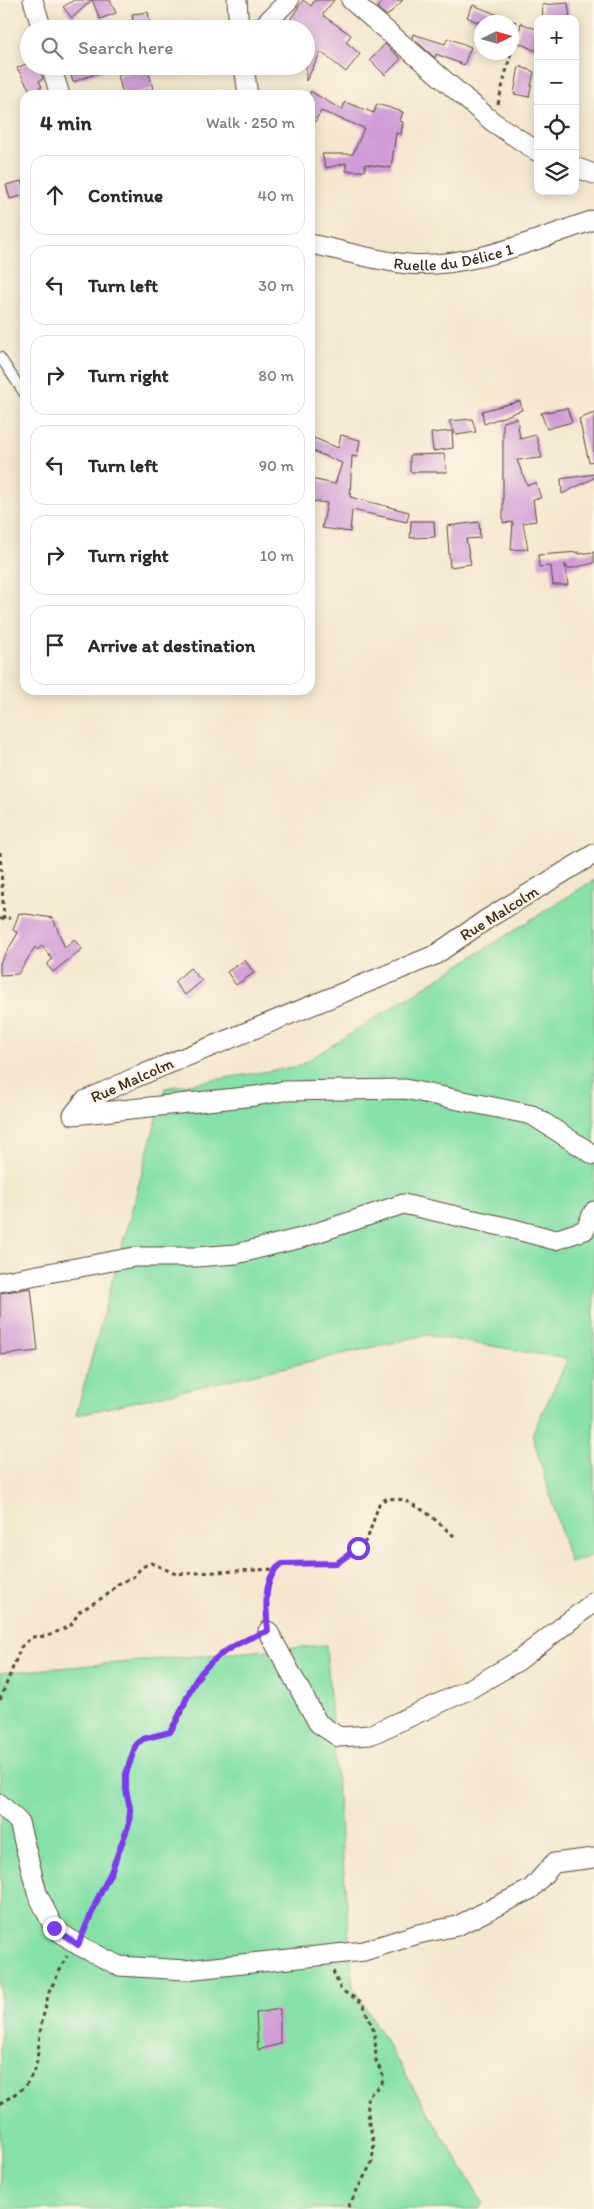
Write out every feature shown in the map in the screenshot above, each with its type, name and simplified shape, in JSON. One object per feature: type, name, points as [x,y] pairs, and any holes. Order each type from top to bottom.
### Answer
[{"type":"street","points":[[237,0],[238,20]]},
{"type":"street","points":[[269,20],[289,0]]},
{"type":"street","points":[[350,0],[493,122],[535,150]]},
{"type":"street","points":[[37,2],[40,20]]},
{"type":"street","points":[[54,75],[58,90]]},
{"type":"street","points":[[245,75],[247,90]]},
{"type":"street","points":[[579,168],[594,174]]},
{"type":"street","name":"Ruelle du Délice 1","points":[[315,245],[407,264],[440,264],[477,258],[594,220]]},
{"type":"street","name":"Rue Malcolm","points":[[594,854],[487,919],[435,955],[134,1078],[84,1101],[73,1115],[254,1096],[284,1090],[405,1089],[532,1115],[594,1155]]},
{"type":"street","points":[[0,1282],[134,1257],[197,1257],[236,1254],[301,1238],[402,1204],[555,1240],[585,1230],[594,1211]]},
{"type":"street","points":[[268,1631],[318,1723],[339,1737],[370,1735],[468,1690],[518,1661],[594,1602]]},
{"type":"street","points":[[0,1804],[19,1822],[37,1893],[54,1928],[76,1943],[119,1966],[186,1970],[364,1951],[418,1934],[457,1926],[531,1889],[554,1864],[594,1858]]},
{"type":"lane","points":[[0,357],[20,387]]},
{"type":"path","points":[[493,122],[509,60]]},
{"type":"path","points":[[0,852],[2,919],[10,918]]},
{"type":"path","points":[[0,1700],[21,1646],[32,1637],[48,1636],[71,1624],[79,1612],[107,1595],[118,1584],[133,1577],[142,1567],[151,1563],[176,1574],[275,1569],[282,1564],[337,1563],[368,1540],[379,1504],[388,1498],[404,1500],[418,1508],[454,1536]]},
{"type":"path","points":[[0,2104],[25,2086],[36,2068],[41,2026],[49,1992],[111,1872],[129,1824],[130,1809],[126,1790],[126,1774],[136,1744],[143,1739],[170,1732],[182,1714],[192,1685],[212,1662],[240,1641],[268,1631],[268,1587],[275,1569]]},
{"type":"path","points":[[326,1954],[341,1990],[363,2003],[375,2034],[376,2061],[384,2078],[381,2085],[367,2097],[369,2124],[374,2143],[372,2162],[347,2209]]},
{"type":"green space","points":[[594,880],[594,1555],[570,1563],[532,1434],[568,1359],[426,1335],[76,1415],[165,1088],[299,1066]]},
{"type":"green space","points":[[326,1645],[353,1987],[483,2203],[479,2209],[0,2209],[0,1673]]},
{"type":"building","points":[[74,0],[92,0],[72,18],[63,7]]},
{"type":"building","points":[[92,0],[110,0],[116,13],[100,19]]},
{"type":"building","points":[[303,0],[311,6],[315,0],[334,0],[323,14],[351,35],[346,42],[360,54],[346,72],[321,52],[315,64],[315,20],[290,20]]},
{"type":"building","points":[[384,0],[403,0],[387,16],[377,8]]},
{"type":"building","points":[[568,3],[570,15],[543,15],[542,5]]},
{"type":"building","points":[[473,5],[498,15],[474,15],[474,20],[467,17]]},
{"type":"building","points":[[148,12],[149,20],[133,20],[132,14]]},
{"type":"building","points":[[521,23],[534,28],[534,50],[519,43]]},
{"type":"building","points":[[413,34],[445,44],[448,38],[471,47],[464,65],[436,54],[435,58],[412,37]]},
{"type":"building","points":[[385,44],[401,59],[385,75],[370,60]]},
{"type":"building","points":[[519,66],[534,72],[529,97],[514,94]]},
{"type":"building","points":[[21,75],[41,75],[43,79],[39,81],[42,87],[30,90]]},
{"type":"building","points":[[71,75],[92,75],[73,82]]},
{"type":"building","points":[[118,75],[150,75],[153,89],[122,90]]},
{"type":"building","points":[[315,94],[342,110],[345,102],[374,113],[377,104],[403,112],[400,121],[403,122],[401,134],[396,133],[391,168],[365,164],[365,171],[346,171],[346,163],[326,168],[322,154],[353,154],[364,128],[321,111],[315,121]]},
{"type":"building","points":[[20,181],[20,196],[10,199],[6,185]]},
{"type":"building","points":[[520,401],[522,410],[484,424],[482,411]]},
{"type":"building","points":[[567,408],[572,422],[547,429],[541,413]]},
{"type":"building","points":[[594,413],[594,461],[589,462],[579,419]]},
{"type":"building","points":[[517,418],[520,439],[536,435],[542,458],[517,460],[527,485],[536,483],[541,498],[533,499],[536,521],[523,523],[528,549],[511,550],[513,522],[503,523],[503,422]]},
{"type":"building","points":[[472,419],[476,432],[456,435],[449,421]]},
{"type":"building","points":[[452,431],[453,448],[433,451],[431,433]]},
{"type":"building","points":[[341,435],[360,440],[357,457],[352,456],[350,497],[409,512],[407,522],[352,510],[350,532],[322,528],[327,503],[315,502],[315,480],[335,484],[342,463],[315,452],[315,438],[338,448]]},
{"type":"building","points":[[444,454],[447,472],[410,472],[410,455]]},
{"type":"building","points":[[594,474],[594,478],[562,494],[561,479]]},
{"type":"building","points":[[411,521],[434,521],[435,537],[410,538]]},
{"type":"building","points":[[479,522],[480,538],[466,539],[471,564],[450,567],[447,526]]},
{"type":"building","points":[[579,552],[579,554],[594,552],[594,563],[568,569],[565,564],[568,585],[553,585],[551,566],[539,567],[538,555]]},
{"type":"building","points":[[19,913],[53,918],[65,948],[74,939],[82,949],[53,972],[47,965],[52,959],[42,945],[38,950],[35,947],[18,974],[0,975],[0,963],[18,933],[13,930]]},
{"type":"building","points":[[245,960],[254,973],[236,985],[227,972]]},
{"type":"building","points":[[190,968],[202,981],[185,995],[174,982]]},
{"type":"building","points":[[31,1288],[38,1351],[0,1355],[0,1293]]},
{"type":"building","points":[[280,2009],[280,2044],[258,2050],[256,2013]]},
{"type":"route","points":[[54,1928],[78,1945],[111,1872],[121,1841],[129,1824],[130,1809],[126,1790],[126,1774],[136,1744],[143,1739],[170,1732],[182,1714],[192,1685],[212,1662],[240,1641],[268,1631],[266,1609],[268,1587],[275,1569],[282,1564],[337,1563],[358,1548]]}]
